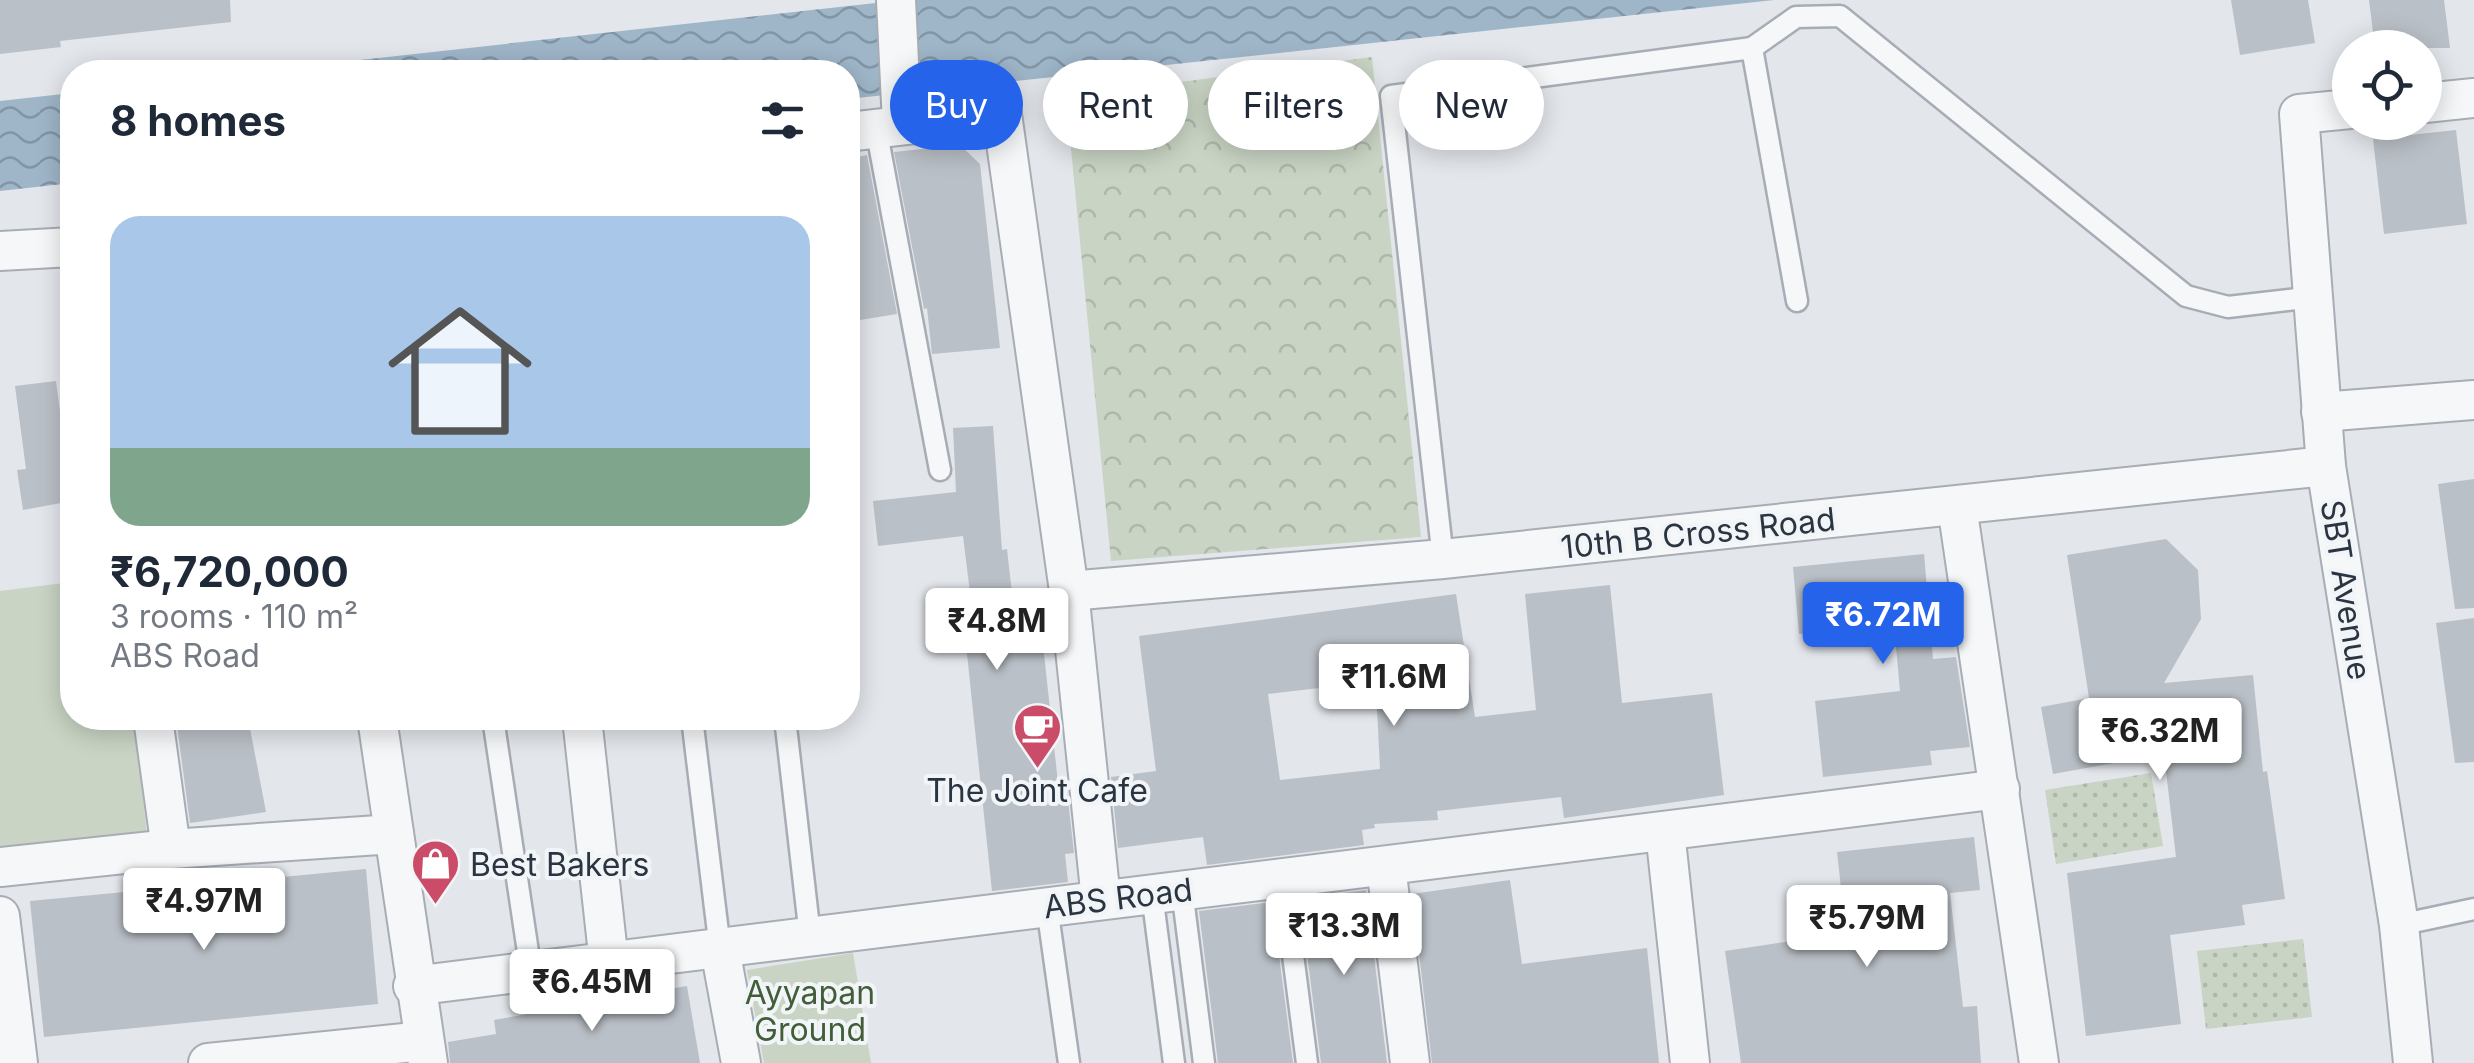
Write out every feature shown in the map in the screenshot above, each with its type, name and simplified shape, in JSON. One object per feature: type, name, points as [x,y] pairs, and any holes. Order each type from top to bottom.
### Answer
[{"type":"street","points":[[896,0],[875,128],[1002,114],[1069,591],[1101,900]]},
{"type":"street","points":[[2442,101],[2474,98]]},
{"type":"street","name":"SBT Avenue","points":[[2332,111],[2299,114],[2321,412],[2326,466],[2399,925],[2413,1063]]},
{"type":"street","points":[[0,251],[60,248]]},
{"type":"street","points":[[2321,412],[2474,400]]},
{"type":"street","name":"10th B Cross Road","points":[[1069,591],[1443,559],[2326,466]]},
{"type":"street","points":[[1957,506],[2039,1063]]},
{"type":"street","points":[[156,730],[171,848]]},
{"type":"street","points":[[208,1063],[426,1052],[379,730]]},
{"type":"street","points":[[583,730],[609,963]]},
{"type":"street","name":"ABS Road","points":[[414,986],[2000,789]]},
{"type":"street","points":[[1665,831],[1690,1063]]},
{"type":"street","points":[[0,866],[171,848],[394,834]]},
{"type":"street","points":[[1386,866],[1410,1063]]},
{"type":"street","points":[[0,916],[18,1063]]},
{"type":"street","points":[[720,948],[741,1063]]},
{"type":"lane","points":[[1443,559],[1391,96],[1752,48],[1796,18],[1840,16],[2186,296],[2228,307],[2314,297]]},
{"type":"lane","points":[[1752,48],[1798,300]]},
{"type":"lane","points":[[875,128],[940,470]]},
{"type":"lane","points":[[495,730],[531,972]]},
{"type":"lane","points":[[693,730],[720,948]]},
{"type":"lane","points":[[787,730],[810,936]]},
{"type":"lane","points":[[1283,878],[1307,1063]]},
{"type":"lane","points":[[1167,892],[1174,1063]]},
{"type":"lane","points":[[1167,892],[1204,1063]]},
{"type":"lane","points":[[1048,906],[1068,1063]]},
{"type":"lane","points":[[2399,925],[2474,909]]},
{"type":"green space","points":[[1208,78],[1208,150],[1379,150],[1379,126],[1421,537],[1111,561],[1071,150],[1188,150],[1188,81]]},
{"type":"green space","points":[[60,584],[60,730],[135,730],[147,834],[0,851],[0,591]]},
{"type":"green space","points":[[2151,773],[2163,846],[2056,864],[2045,790]]},
{"type":"green space","points":[[2303,939],[2312,1017],[2206,1029],[2197,951]]},
{"type":"green space","name":"Ayyapan Ground","points":[[853,953],[871,1063],[764,1063],[747,970]]},
{"type":"water","points":[[903,0],[1774,0],[1188,63],[1043,60],[1043,78],[1023,80],[1023,60],[890,60],[890,95],[860,98],[860,60],[360,60]]},
{"type":"water","points":[[60,94],[60,184],[0,191],[0,101]]},
{"type":"building","points":[[0,0],[230,0],[231,22],[60,41],[61,47],[0,54]]},
{"type":"building","points":[[2231,0],[2308,0],[2315,43],[2240,55]]},
{"type":"building","points":[[2369,0],[2444,0],[2450,48],[2442,48],[2442,30],[2373,30]]},
{"type":"building","points":[[2456,130],[2467,224],[2384,234],[2373,140],[2442,140],[2442,132]]},
{"type":"building","points":[[965,150],[980,164],[1000,348],[932,354],[927,308],[924,309],[894,152]]},
{"type":"building","points":[[867,155],[897,314],[860,320],[860,156]]},
{"type":"building","points":[[56,381],[60,503],[23,510],[17,470],[26,469],[15,386]]},
{"type":"building","points":[[993,426],[1002,550],[1007,549],[1016,629],[1041,626],[1058,783],[1066,782],[1074,853],[1065,854],[1068,882],[992,891],[965,635],[975,633],[963,536],[878,546],[873,501],[956,492],[953,428]]},
{"type":"building","points":[[2474,479],[2474,608],[2455,609],[2438,484]]},
{"type":"building","points":[[2166,539],[2198,570],[2201,619],[2164,683],[2253,675],[2263,772],[2267,771],[2285,899],[2242,905],[2245,925],[2170,935],[2181,1024],[2086,1036],[2067,873],[2176,857],[2164,754],[2053,774],[2041,707],[2089,698],[2067,555]]},
{"type":"building","points":[[1924,554],[1933,659],[1956,657],[1970,747],[1930,751],[1932,765],[1823,777],[1815,701],[1900,691],[1894,625],[1799,634],[1793,567]]},
{"type":"building","points":[[1610,585],[1622,703],[1712,693],[1724,795],[1564,818],[1561,797],[1437,811],[1438,820],[1374,824],[1375,828],[1362,830],[1364,845],[1207,865],[1203,837],[1118,848],[1111,777],[1156,771],[1139,636],[1456,594],[1475,717],[1536,710],[1525,594]],"holes":[[[1362,683],[1362,689],[1376,688],[1380,769],[1280,780],[1268,694]]]},
{"type":"building","points":[[2474,618],[2474,762],[2455,763],[2436,623]]},
{"type":"building","points":[[178,730],[250,730],[266,812],[190,823]]},
{"type":"building","points":[[1974,837],[1980,890],[1950,893],[1963,1007],[1977,1006],[1981,1063],[1741,1063],[1725,951],[1846,933],[1837,852]]},
{"type":"building","points":[[366,869],[378,1004],[44,1037],[30,901]]},
{"type":"building","points":[[1510,880],[1522,964],[1647,948],[1659,1063],[1432,1063],[1412,894]]},
{"type":"building","points":[[1366,890],[1387,1063],[1321,1063],[1300,899]]},
{"type":"building","points":[[1272,902],[1293,1063],[1218,1063],[1199,911]]},
{"type":"building","points":[[687,986],[700,1063],[450,1063],[448,1042],[496,1034],[494,1020]]},
{"type":"place","name":"The Joint Cafe","points":[[1037,770]]},
{"type":"place","name":"Best Bakers","points":[[435,906]]}]
